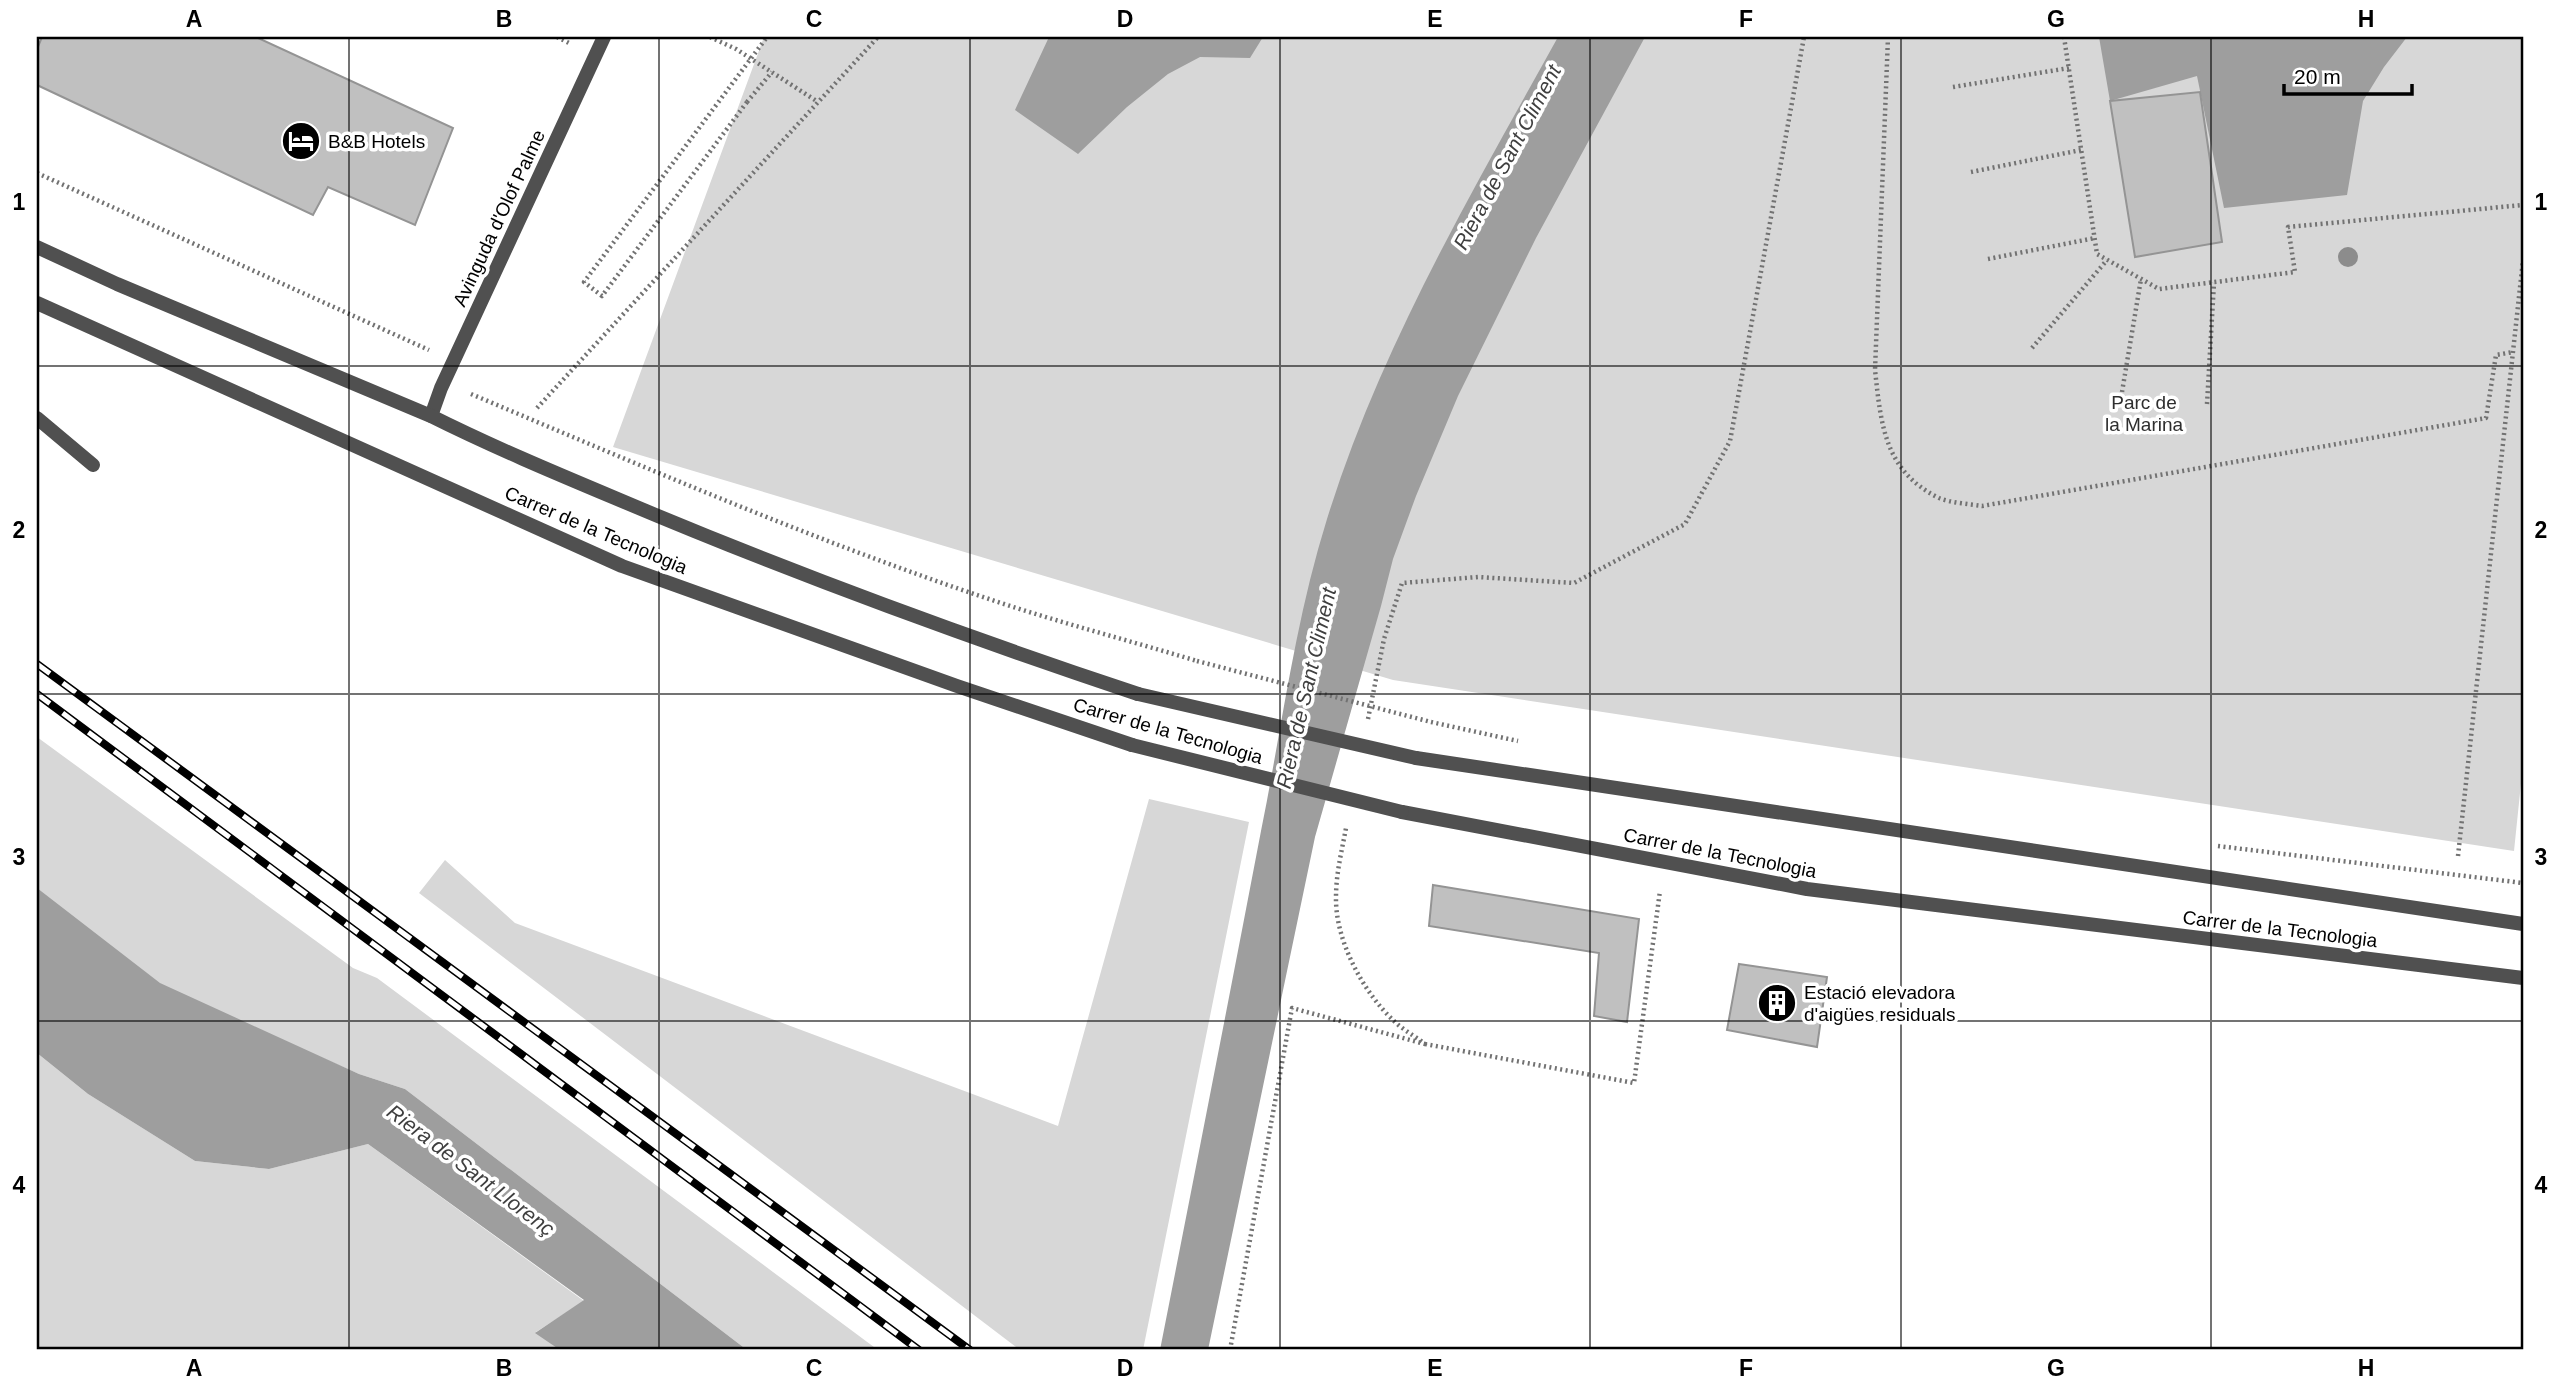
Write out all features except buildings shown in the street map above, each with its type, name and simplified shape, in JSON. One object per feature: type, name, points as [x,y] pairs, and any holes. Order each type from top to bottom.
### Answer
[{"type":"street","name":"Avinguda d'Olof Palme","points":[[431,416],[604,37]]},
{"type":"street","name":"Carrer de la Tecnologia","points":[[37,247],[130,290],[431,416],[478,439],[742,552],[974,639],[1138,694],[1416,758],[2523,924]]},
{"type":"street","name":"Carrer de la Tecnologia","points":[[37,303],[622,566],[957,686],[1132,745],[1402,812],[1807,889],[2523,978]]},
{"type":"street","points":[[37,418],[93,465]]},
{"type":"path","points":[[710,37],[736,49],[818,102]]},
{"type":"path","points":[[767,37],[584,282],[602,296],[772,72]]},
{"type":"path","points":[[537,408],[878,37]]},
{"type":"path","points":[[1368,721],[1384,639],[1402,583],[1478,577],[1574,583],[1685,524],[1730,441],[1804,37]]},
{"type":"path","points":[[1888,37],[1875,370],[1881,419],[1890,452],[1908,477],[1941,499],[1982,506],[2486,418],[2496,355],[2513,352]]},
{"type":"path","points":[[2064,37],[2097,254],[2159,289],[2295,272],[2288,227],[2523,205]]},
{"type":"path","points":[[1953,87],[2069,68]]},
{"type":"path","points":[[1970,172],[2081,150]]},
{"type":"path","points":[[37,173],[454,361]]},
{"type":"path","points":[[1988,260],[2095,238]]},
{"type":"path","points":[[2032,348],[2107,260]]},
{"type":"path","points":[[2458,856],[2523,260]]},
{"type":"path","points":[[2122,392],[2141,279]]},
{"type":"path","points":[[2207,404],[2214,283]]},
{"type":"path","points":[[470,393],[614,456],[807,533],[989,599],[1197,661],[1431,722]]},
{"type":"path","points":[[1348,817],[1337,872],[1335,899],[1339,925],[1360,976],[1377,1001],[1395,1022],[1424,1044]]},
{"type":"path","points":[[1230,1350],[1292,1008],[1424,1044],[1634,1083],[1660,891]]},
{"type":"green space","name":"Parc de la Marina","points":[[764,37],[2523,37],[2523,764],[2514,851],[1393,680],[613,447]]},
{"type":"green space","points":[[37,737],[353,968],[377,978],[878,1350],[747,1350],[405,1089],[359,1074],[37,933]]},
{"type":"green space","points":[[1149,799],[1249,822],[1143,1350],[1020,1350],[419,893],[445,860],[515,923],[1058,1126]]},
{"type":"green space","points":[[37,1053],[88,1094],[195,1161],[269,1169],[368,1144],[584,1301],[536,1332],[560,1350],[37,1350]]},
{"type":"water","points":[[1049,37],[1263,37],[1250,58],[1200,57],[1168,74],[1127,107],[1078,154],[1015,110]]},
{"type":"water","name":"Riera de Sant Climent","points":[[1558,37],[1645,37],[1536,238],[1458,396],[1416,496],[1393,559],[1315,837],[1208,1350],[1160,1350],[1298,635],[1327,519],[1373,393],[1401,332],[1461,213]]},
{"type":"water","points":[[2099,37],[2407,37],[2363,101],[2347,195],[2224,208],[2197,76],[2110,101]]},
{"type":"water","name":"Riera de Sant Llorenç","points":[[37,888],[160,983],[359,1074],[405,1089],[747,1350],[560,1350],[535,1333],[584,1300],[368,1144],[269,1169],[195,1161],[88,1094],[37,1053]]},
{"type":"railway","points":[[37,664],[970,1350]]},
{"type":"railway","points":[[37,694],[919,1350]]},
{"type":"place","name":"B&B Hotels","points":[[301,141]]},
{"type":"place","name":"Estació elevadora d'aigües residuals","points":[[1777,1003]]}]
